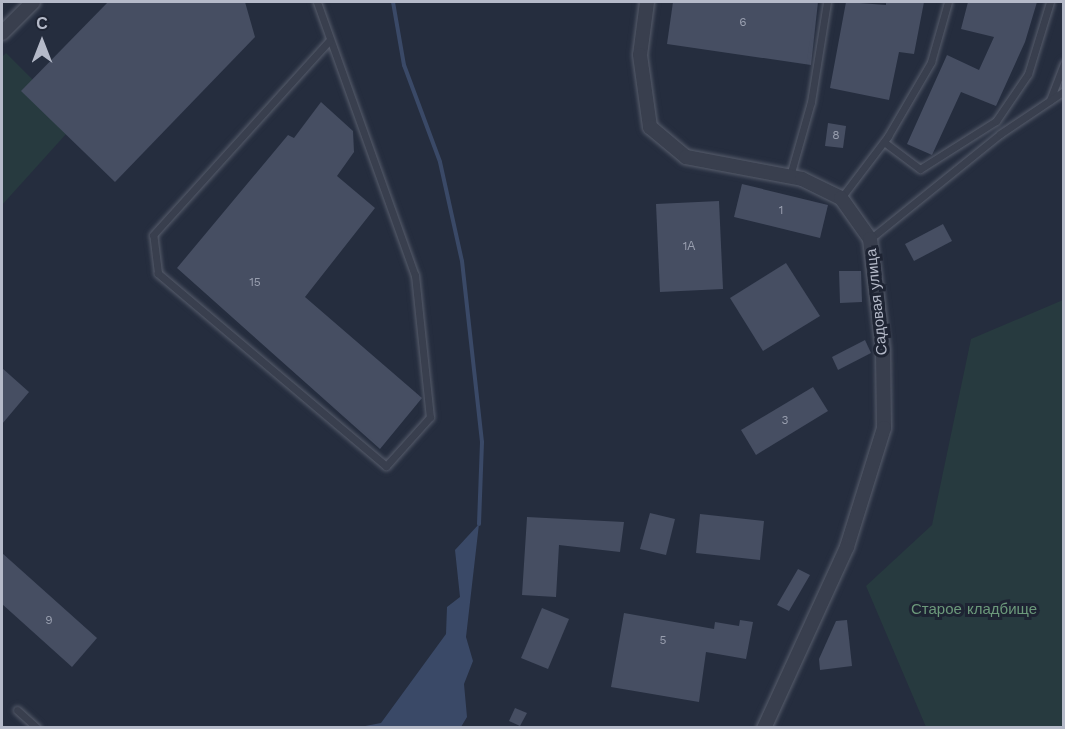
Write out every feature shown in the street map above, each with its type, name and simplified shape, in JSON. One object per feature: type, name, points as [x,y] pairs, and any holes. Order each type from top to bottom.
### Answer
[{"type":"street","points":[[2,33],[33,2]]},
{"type":"street","points":[[647,2],[640,55],[650,128],[686,157],[790,176],[841,198]]},
{"type":"street","name":"Садовая улица","points":[[764,728],[847,547],[884,428],[883,350],[870,238],[841,198]]},
{"type":"lane","points":[[317,2],[329,41],[369,141],[417,286],[430,417],[386,466],[158,273],[153,235],[329,41]]},
{"type":"lane","points":[[790,176],[811,102],[827,2]]},
{"type":"lane","points":[[841,198],[884,142],[931,62],[948,2]]},
{"type":"lane","points":[[884,142],[920,169],[996,121],[1028,74],[1050,2]]},
{"type":"lane","points":[[1050,100],[1064,63]]},
{"type":"lane","points":[[870,238],[1000,134],[1064,91]]},
{"type":"lane","points":[[17,710],[37,728]]},
{"type":"green space","points":[[6,53],[76,123],[2,205],[2,57]]},
{"type":"green space","name":"Старое кладбище","points":[[1063,300],[1063,727],[926,727],[866,586],[932,525],[971,339]]},
{"type":"water","points":[[479,524],[466,637],[473,661],[464,684],[467,717],[461,727],[360,727],[381,723],[446,634],[447,607],[460,597],[455,550]]},
{"type":"building","points":[[108,2],[245,2],[255,37],[115,182],[21,91]]},
{"type":"building","points":[[673,2],[818,2],[811,65],[667,44]]},
{"type":"building","points":[[846,2],[886,5],[886,2],[924,2],[914,54],[899,52],[889,100],[830,88]]},
{"type":"building","points":[[968,2],[1037,2],[1025,42],[996,106],[961,92],[932,155],[907,144],[947,55],[979,70],[994,37],[961,29]]},
{"type":"building","points":[[321,102],[353,131],[354,152],[337,176],[375,208],[305,297],[422,398],[380,449],[177,268],[288,135],[294,138]]},
{"type":"building","points":[[828,123],[846,126],[843,148],[825,146]]},
{"type":"building","points":[[742,184],[828,205],[820,238],[734,217]]},
{"type":"building","points":[[719,201],[723,289],[660,292],[656,204]]},
{"type":"building","points":[[943,224],[952,241],[914,261],[905,244]]},
{"type":"building","points":[[786,263],[820,316],[763,351],[730,298]]},
{"type":"building","points":[[839,271],[861,271],[862,302],[840,303]]},
{"type":"building","points":[[865,340],[871,353],[838,370],[832,357]]},
{"type":"building","points":[[2,368],[29,392],[2,424]]},
{"type":"building","points":[[813,387],[828,411],[756,455],[741,430]]},
{"type":"building","points":[[650,513],[675,519],[666,555],[640,549]]},
{"type":"building","points":[[700,514],[764,521],[760,560],[696,553]]},
{"type":"building","points":[[527,517],[624,522],[620,552],[559,545],[556,597],[522,595]]},
{"type":"building","points":[[2,553],[97,638],[72,667],[2,604]]},
{"type":"building","points":[[798,569],[810,575],[789,611],[777,605]]},
{"type":"building","points":[[542,608],[569,619],[548,669],[521,658]]},
{"type":"building","points":[[624,613],[714,629],[715,622],[739,626],[740,620],[753,622],[746,659],[706,652],[699,702],[611,687]]},
{"type":"building","points":[[847,620],[852,666],[820,670],[819,659],[836,621]]},
{"type":"building","points":[[515,708],[527,713],[520,726],[509,721]]},
{"type":"waterway","points":[[393,2],[404,65],[440,162],[462,261],[482,442],[479,524]]}]
